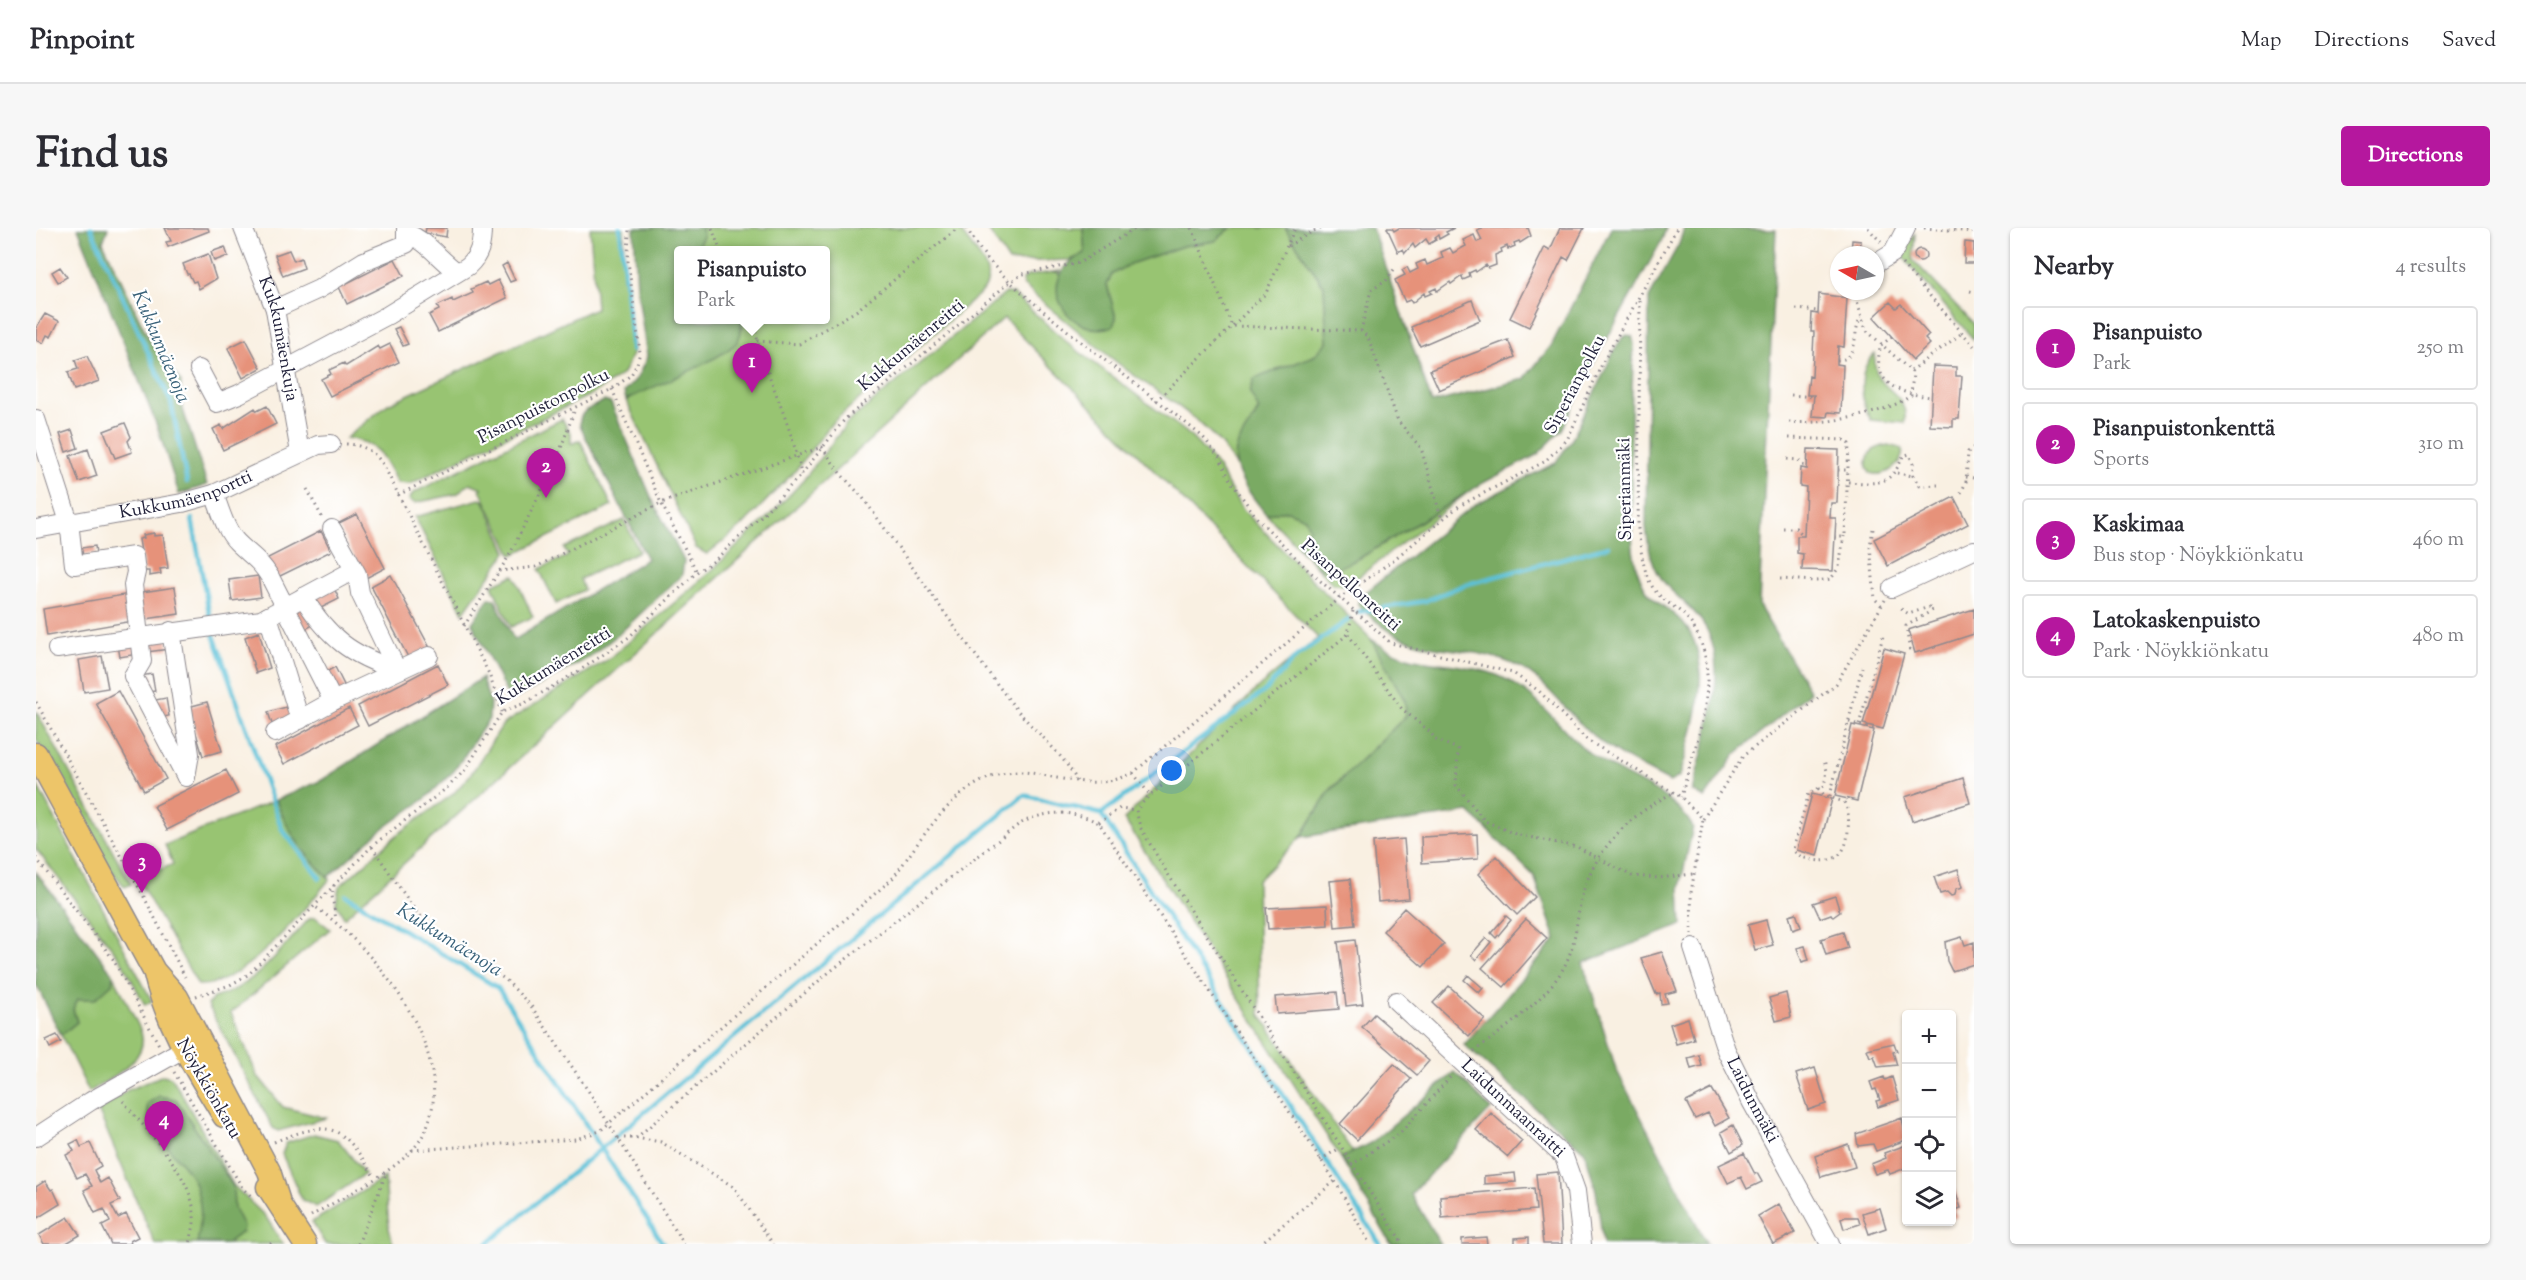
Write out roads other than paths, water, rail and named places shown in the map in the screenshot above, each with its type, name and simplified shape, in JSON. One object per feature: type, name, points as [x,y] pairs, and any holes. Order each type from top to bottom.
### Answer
[{"type":"main road","name":"Nöykkiönkatu","points":[[36,754],[154,971],[177,997],[192,1044],[258,1175],[278,1199],[305,1244]]},
{"type":"street","name":"Kukkumäenkuja","points":[[243,228],[275,309],[300,453]]},
{"type":"street","points":[[199,369],[217,403],[388,315],[457,272],[477,258],[482,228]]},
{"type":"street","points":[[1884,258],[1893,253],[1906,228]]},
{"type":"street","points":[[275,309],[319,289],[364,261],[406,244],[406,230],[422,239],[435,256],[457,272]]},
{"type":"street","points":[[36,419],[69,522],[74,565],[134,556],[136,572],[133,585],[142,661],[134,676],[186,777],[190,754],[171,631]]},
{"type":"street","name":"Kukkumäenportti","points":[[36,529],[182,503],[214,494],[318,445],[331,444]]},
{"type":"street","points":[[214,494],[229,531],[237,542],[260,560],[333,701]]},
{"type":"street","points":[[332,529],[354,570],[360,593],[397,670]]},
{"type":"street","points":[[1892,588],[1974,550]]},
{"type":"street","points":[[57,649],[253,621],[268,616],[354,570]]},
{"type":"street","points":[[303,597],[317,620],[344,647],[367,660],[397,670]]},
{"type":"street","points":[[268,616],[300,720]]},
{"type":"street","points":[[274,733],[333,701],[429,656]]},
{"type":"street","name":"Laidunmäki","points":[[1693,948],[1726,1050],[1752,1103],[1830,1244]]},
{"type":"street","name":"Laidunmaanraitti","points":[[1396,1001],[1564,1157],[1576,1191],[1582,1244]]},
{"type":"street","points":[[36,1137],[91,1101],[192,1044]]},
{"type":"waterway","name":"Kukkumäenoja","points":[[91,228],[171,402],[187,482]]},
{"type":"waterway","points":[[620,228],[632,350]]},
{"type":"waterway","name":"Kukkumäenoja","points":[[192,519],[211,623]]},
{"type":"waterway","points":[[1358,612],[1425,601],[1464,585],[1609,546]]},
{"type":"waterway","points":[[1101,814],[1266,690],[1297,656],[1348,620]]},
{"type":"waterway","name":"Kukkumäenoja","points":[[213,633],[282,829],[320,878]]},
{"type":"waterway","points":[[487,1244],[1024,795],[1101,814],[1380,1244]]},
{"type":"waterway","name":"Kukkumäenoja","points":[[346,895],[498,988],[663,1244]]},
{"type":"place","name":"Pisanpuisto","points":[[752,393]]},
{"type":"place","name":"Pisanpuistonkenttä","points":[[546,498]]},
{"type":"place","name":"Kaskimaa","points":[[142,893]]},
{"type":"place","name":"Latokaskenpuisto","points":[[164,1151]]}]
